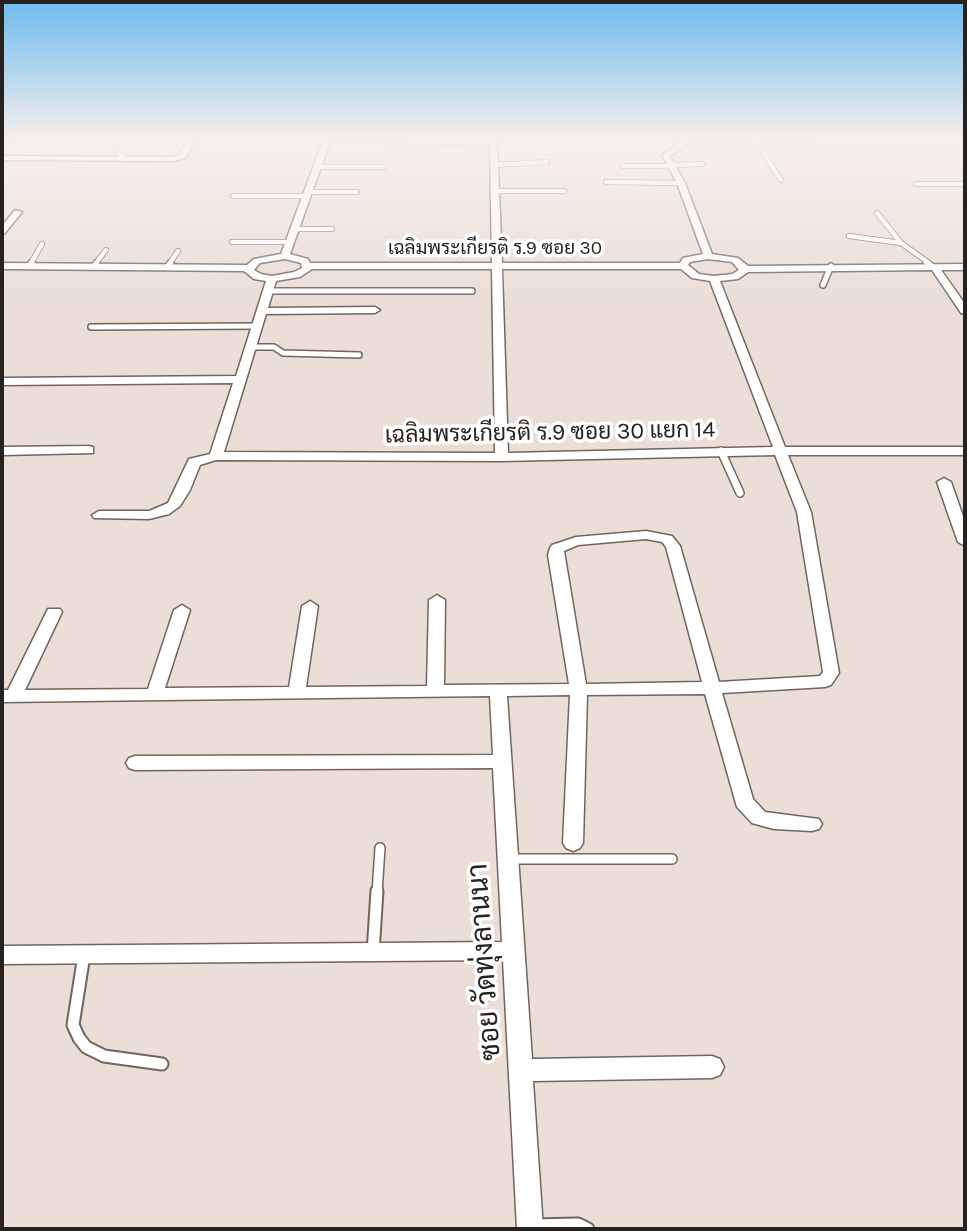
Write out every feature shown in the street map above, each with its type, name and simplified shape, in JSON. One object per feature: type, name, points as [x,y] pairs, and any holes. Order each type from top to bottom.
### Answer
[{"type":"street","points":[[285,256],[308,195]]},
{"type":"street","points":[[495,195],[502,457]]},
{"type":"street","points":[[686,195],[708,256]]},
{"type":"street","points":[[2,231],[18,212]]},
{"type":"street","points":[[2,266],[248,268],[257,261],[285,256],[302,260],[308,266],[297,275],[272,279],[253,275],[248,268]]},
{"type":"street","points":[[744,269],[734,260],[708,256],[692,258],[683,266],[696,276],[713,279],[733,277],[744,269],[831,266],[965,267]]},
{"type":"street","name":"เฉลิมพระเกียรติ ร.9 ซอย 30","points":[[308,266],[683,266]]},
{"type":"street","points":[[935,268],[965,311]]},
{"type":"street","points":[[99,515],[149,515],[164,511],[173,506],[183,490],[194,462],[216,457],[253,347],[272,279]]},
{"type":"street","points":[[54,612],[8,696],[710,688],[825,681],[831,673],[804,512],[713,279]]},
{"type":"street","points":[[264,311],[376,310]]},
{"type":"street","points":[[2,381],[241,379]]},
{"type":"street","points":[[2,450],[88,450]]},
{"type":"street","name":"เฉลิมพระเกียรติ ร.9 ซอย 30 แยก 14","points":[[216,457],[502,457],[721,451],[965,450]]},
{"type":"street","points":[[944,482],[965,542]]},
{"type":"street","points":[[573,842],[579,690],[555,555],[557,548],[576,541],[646,535],[667,539],[673,546],[710,688],[744,802],[759,818],[774,822],[812,824]]},
{"type":"street","points":[[435,692],[437,600]]},
{"type":"street","points":[[296,694],[310,606]]},
{"type":"street","points":[[154,695],[182,610]]},
{"type":"street","name":"ซอย วัดทุ่งลานนา","points":[[498,691],[530,1227]]},
{"type":"street","points":[[135,763],[502,761]]},
{"type":"street","points":[[2,955],[514,951]]},
{"type":"street","points":[[522,1070],[712,1067]]},
{"type":"lane","points":[[233,196],[254,195]]},
{"type":"lane","points":[[877,213],[901,243],[935,268]]},
{"type":"lane","points":[[296,229],[332,229]]},
{"type":"lane","points":[[849,236],[901,243]]},
{"type":"lane","points":[[232,242],[290,242]]},
{"type":"lane","points":[[29,266],[42,244]]},
{"type":"lane","points":[[93,267],[106,250]]},
{"type":"lane","points":[[167,267],[178,251]]},
{"type":"lane","points":[[823,285],[831,266]]},
{"type":"lane","points":[[269,291],[472,291]]},
{"type":"lane","points":[[91,327],[259,326]]},
{"type":"lane","points":[[253,347],[274,347],[283,353],[359,355]]},
{"type":"lane","points":[[721,451],[740,493]]},
{"type":"lane","points":[[373,953],[380,848]]},
{"type":"lane","points":[[508,859],[672,859]]},
{"type":"lane","points":[[84,955],[74,1025],[79,1038],[86,1047],[104,1056],[162,1064]]},
{"type":"lane","points":[[530,1227],[578,1224],[588,1229]]}]
